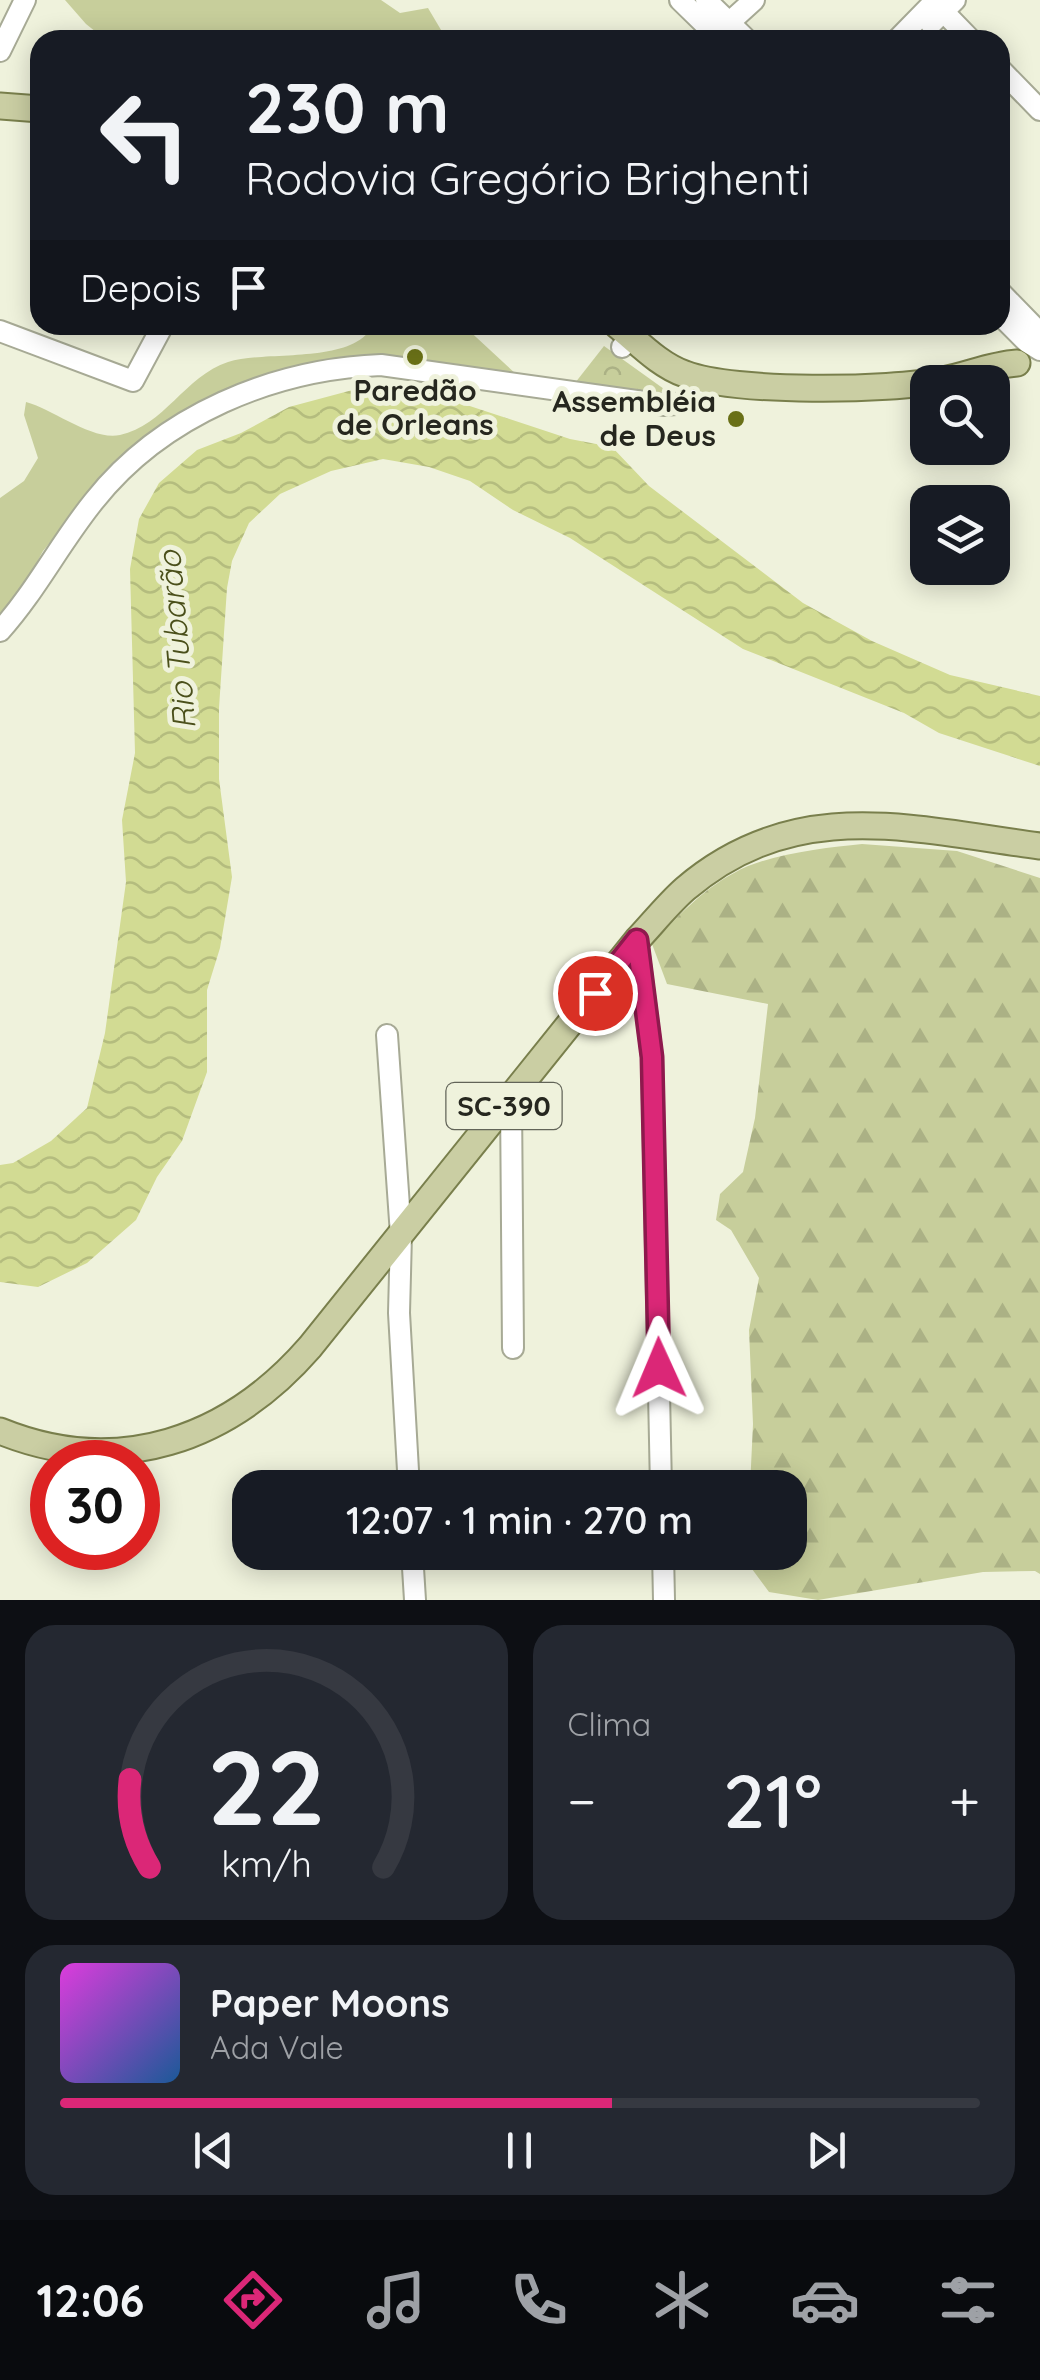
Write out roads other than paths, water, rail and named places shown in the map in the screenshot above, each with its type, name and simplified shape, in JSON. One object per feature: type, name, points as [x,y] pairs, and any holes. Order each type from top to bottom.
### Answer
[{"type":"main road","points":[[0,106],[30,108]]},
{"type":"main road","points":[[0,120],[30,122]]},
{"type":"main road","points":[[624,335],[660,379],[697,386],[820,394],[910,392]]},
{"type":"main road","points":[[1010,370],[1032,356]]},
{"type":"main road","points":[[992,365],[1032,356]]},
{"type":"main road","name":"SC-390","points":[[0,1431],[54,1448],[110,1452],[165,1444],[216,1424],[258,1398],[288,1372],[637,940],[682,892],[745,848],[789,833],[880,824],[1040,846]]},
{"type":"street","points":[[0,51],[24,0]]},
{"type":"street","points":[[680,0],[719,30]]},
{"type":"street","points":[[706,0],[721,30]]},
{"type":"street","points":[[724,30],[754,0]]},
{"type":"street","points":[[909,30],[942,3]]},
{"type":"street","points":[[923,30],[942,3]]},
{"type":"street","points":[[942,3],[963,30]]},
{"type":"street","points":[[1010,79],[1040,110]]},
{"type":"street","points":[[1010,302],[1040,337]]},
{"type":"street","points":[[1010,325],[1027,342],[1032,356]]},
{"type":"street","points":[[0,331],[133,381],[158,335]]},
{"type":"street","points":[[0,648],[91,504],[126,466],[194,419],[284,378],[381,365],[666,405],[686,403],[697,386]]},
{"type":"street","points":[[0,631],[25,603]]},
{"type":"street","points":[[637,940],[652,1057],[662,1470]]},
{"type":"street","points":[[387,1035],[401,1235],[399,1313],[408,1470]]},
{"type":"street","points":[[510,1098],[513,1348]]},
{"type":"street","points":[[413,1570],[415,1600]]},
{"type":"street","points":[[663,1570],[664,1600]]},
{"type":"water","name":"Rio Tubarão","points":[[412,387],[570,439],[612,447],[649,486],[803,603],[872,641],[950,675],[1040,696],[1040,766],[939,733],[904,713],[743,649],[570,538],[513,510],[470,481],[429,467],[383,459],[331,471],[280,494],[249,523],[232,561],[227,588],[219,779],[232,877],[220,948],[207,990],[207,1072],[182,1141],[157,1177],[136,1220],[87,1263],[38,1287],[0,1282],[0,1165],[13,1163],[51,1141],[87,1108],[105,1033],[126,882],[122,820],[135,753],[130,569],[139,519],[159,483],[197,450],[241,433],[289,407],[360,388]]},
{"type":"place","name":"Paredão de Orleans","points":[[415,357]]},
{"type":"place","name":"Assembléia de Deus","points":[[736,419]]}]
